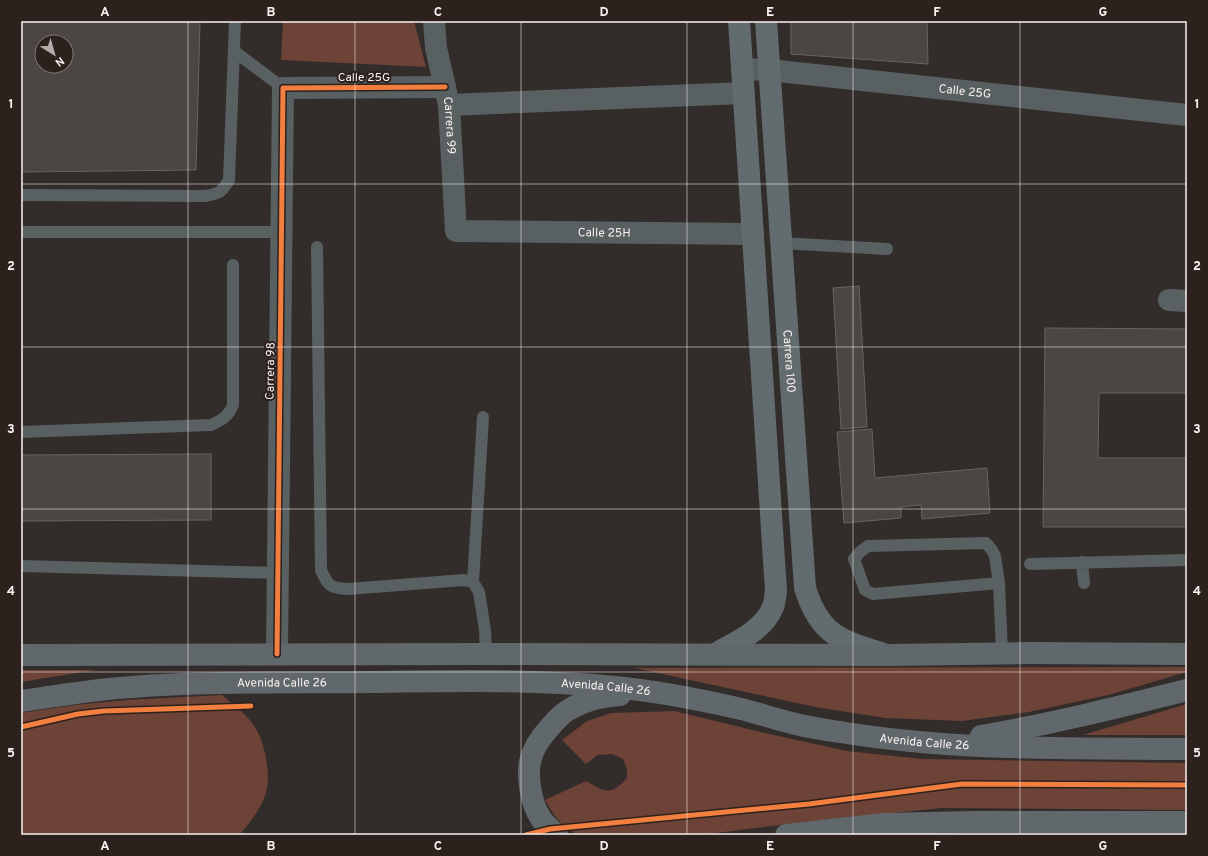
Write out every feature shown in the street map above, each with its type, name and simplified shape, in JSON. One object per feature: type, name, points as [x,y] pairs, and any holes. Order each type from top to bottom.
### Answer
[{"type":"main road","points":[[714,654],[741,639],[766,619],[773,606],[776,591],[739,21]]},
{"type":"main road","name":"Carrera 100","points":[[766,21],[805,588],[810,603],[824,627],[836,636],[854,645],[888,655]]},
{"type":"main road","points":[[21,655],[1187,654]]},
{"type":"main road","name":"Avenida Calle 26","points":[[21,702],[130,687],[203,683],[533,681],[604,686],[657,692],[738,708],[809,727],[883,739],[934,744],[1187,749]]},
{"type":"main road","points":[[934,744],[1049,724],[1187,690]]},
{"type":"main road","points":[[556,835],[540,817],[534,803],[530,786],[530,759],[536,745],[557,719],[569,709],[580,703],[597,697],[657,692]]},
{"type":"main road","points":[[786,835],[884,824],[970,822],[1187,822]]},
{"type":"main road","points":[[884,824],[956,835]]},
{"type":"street","name":"Carrera 99","points":[[434,21],[436,48],[447,96],[456,231]]},
{"type":"street","name":"Calle 25G","points":[[742,69],[769,70],[1187,115]]},
{"type":"street","name":"Calle 25G","points":[[283,88],[447,96],[744,93]]},
{"type":"street","name":"Carrera 98","points":[[277,654],[283,88]]},
{"type":"street","name":"Calle 25H","points":[[456,231],[753,234]]},
{"type":"lane","points":[[21,194],[205,196],[218,194],[224,189],[229,180],[235,21]]},
{"type":"lane","points":[[234,50],[283,88]]},
{"type":"lane","points":[[21,232],[282,232]]},
{"type":"lane","points":[[781,243],[887,249]]},
{"type":"lane","points":[[317,247],[321,570],[326,581],[335,588],[348,589],[464,580],[473,582]]},
{"type":"lane","points":[[21,432],[211,425],[229,414],[233,405],[233,265]]},
{"type":"lane","points":[[483,417],[473,582],[478,592],[485,630],[486,654]]},
{"type":"lane","points":[[999,583],[873,594],[865,590],[854,559],[868,546],[986,543],[995,556],[999,583],[1002,653]]},
{"type":"lane","points":[[1030,564],[1187,560]]},
{"type":"lane","points":[[1082,562],[1084,583]]},
{"type":"lane","points":[[21,566],[278,573]]},
{"type":"shaded area","points":[[283,21],[414,21],[426,67],[281,60]]},
{"type":"shaded area","points":[[1187,667],[1187,672],[1108,695],[1029,712],[962,721],[885,718],[815,707],[635,668]]},
{"type":"shaded area","points":[[21,670],[96,670],[21,682]]},
{"type":"shaded area","points":[[222,695],[253,724],[262,742],[268,774],[267,788],[263,801],[252,819],[239,835],[21,835],[21,713],[74,705],[126,700]]},
{"type":"shaded area","points":[[1187,704],[1187,735],[1083,735]]},
{"type":"shaded area","points":[[674,711],[847,751],[923,759],[1187,763],[1187,810],[942,808],[803,822],[700,835],[579,835],[563,825],[555,816],[545,800],[586,781],[603,790],[612,790],[617,788],[627,778],[627,769],[623,759],[612,754],[598,755],[586,764],[562,740],[587,721],[611,713]]},
{"type":"building","points":[[21,21],[200,21],[196,170],[21,172]]},
{"type":"building","points":[[791,21],[927,21],[928,64],[791,54]]},
{"type":"building","points":[[859,286],[867,427],[841,429],[833,288]]},
{"type":"building","points":[[1045,328],[1187,329],[1187,393],[1099,393],[1098,458],[1187,458],[1187,527],[1043,527]]},
{"type":"building","points":[[872,429],[875,478],[987,468],[990,513],[922,519],[921,505],[901,507],[901,518],[844,523],[837,432]]},
{"type":"building","points":[[211,454],[211,520],[21,521],[21,455]]},
{"type":"cycle path","points":[[277,654],[283,88],[445,87]]},
{"type":"cycle path","points":[[21,727],[78,714],[104,711],[251,706]]},
{"type":"cycle path","points":[[526,835],[550,829],[809,804],[962,784],[1187,785]]}]
